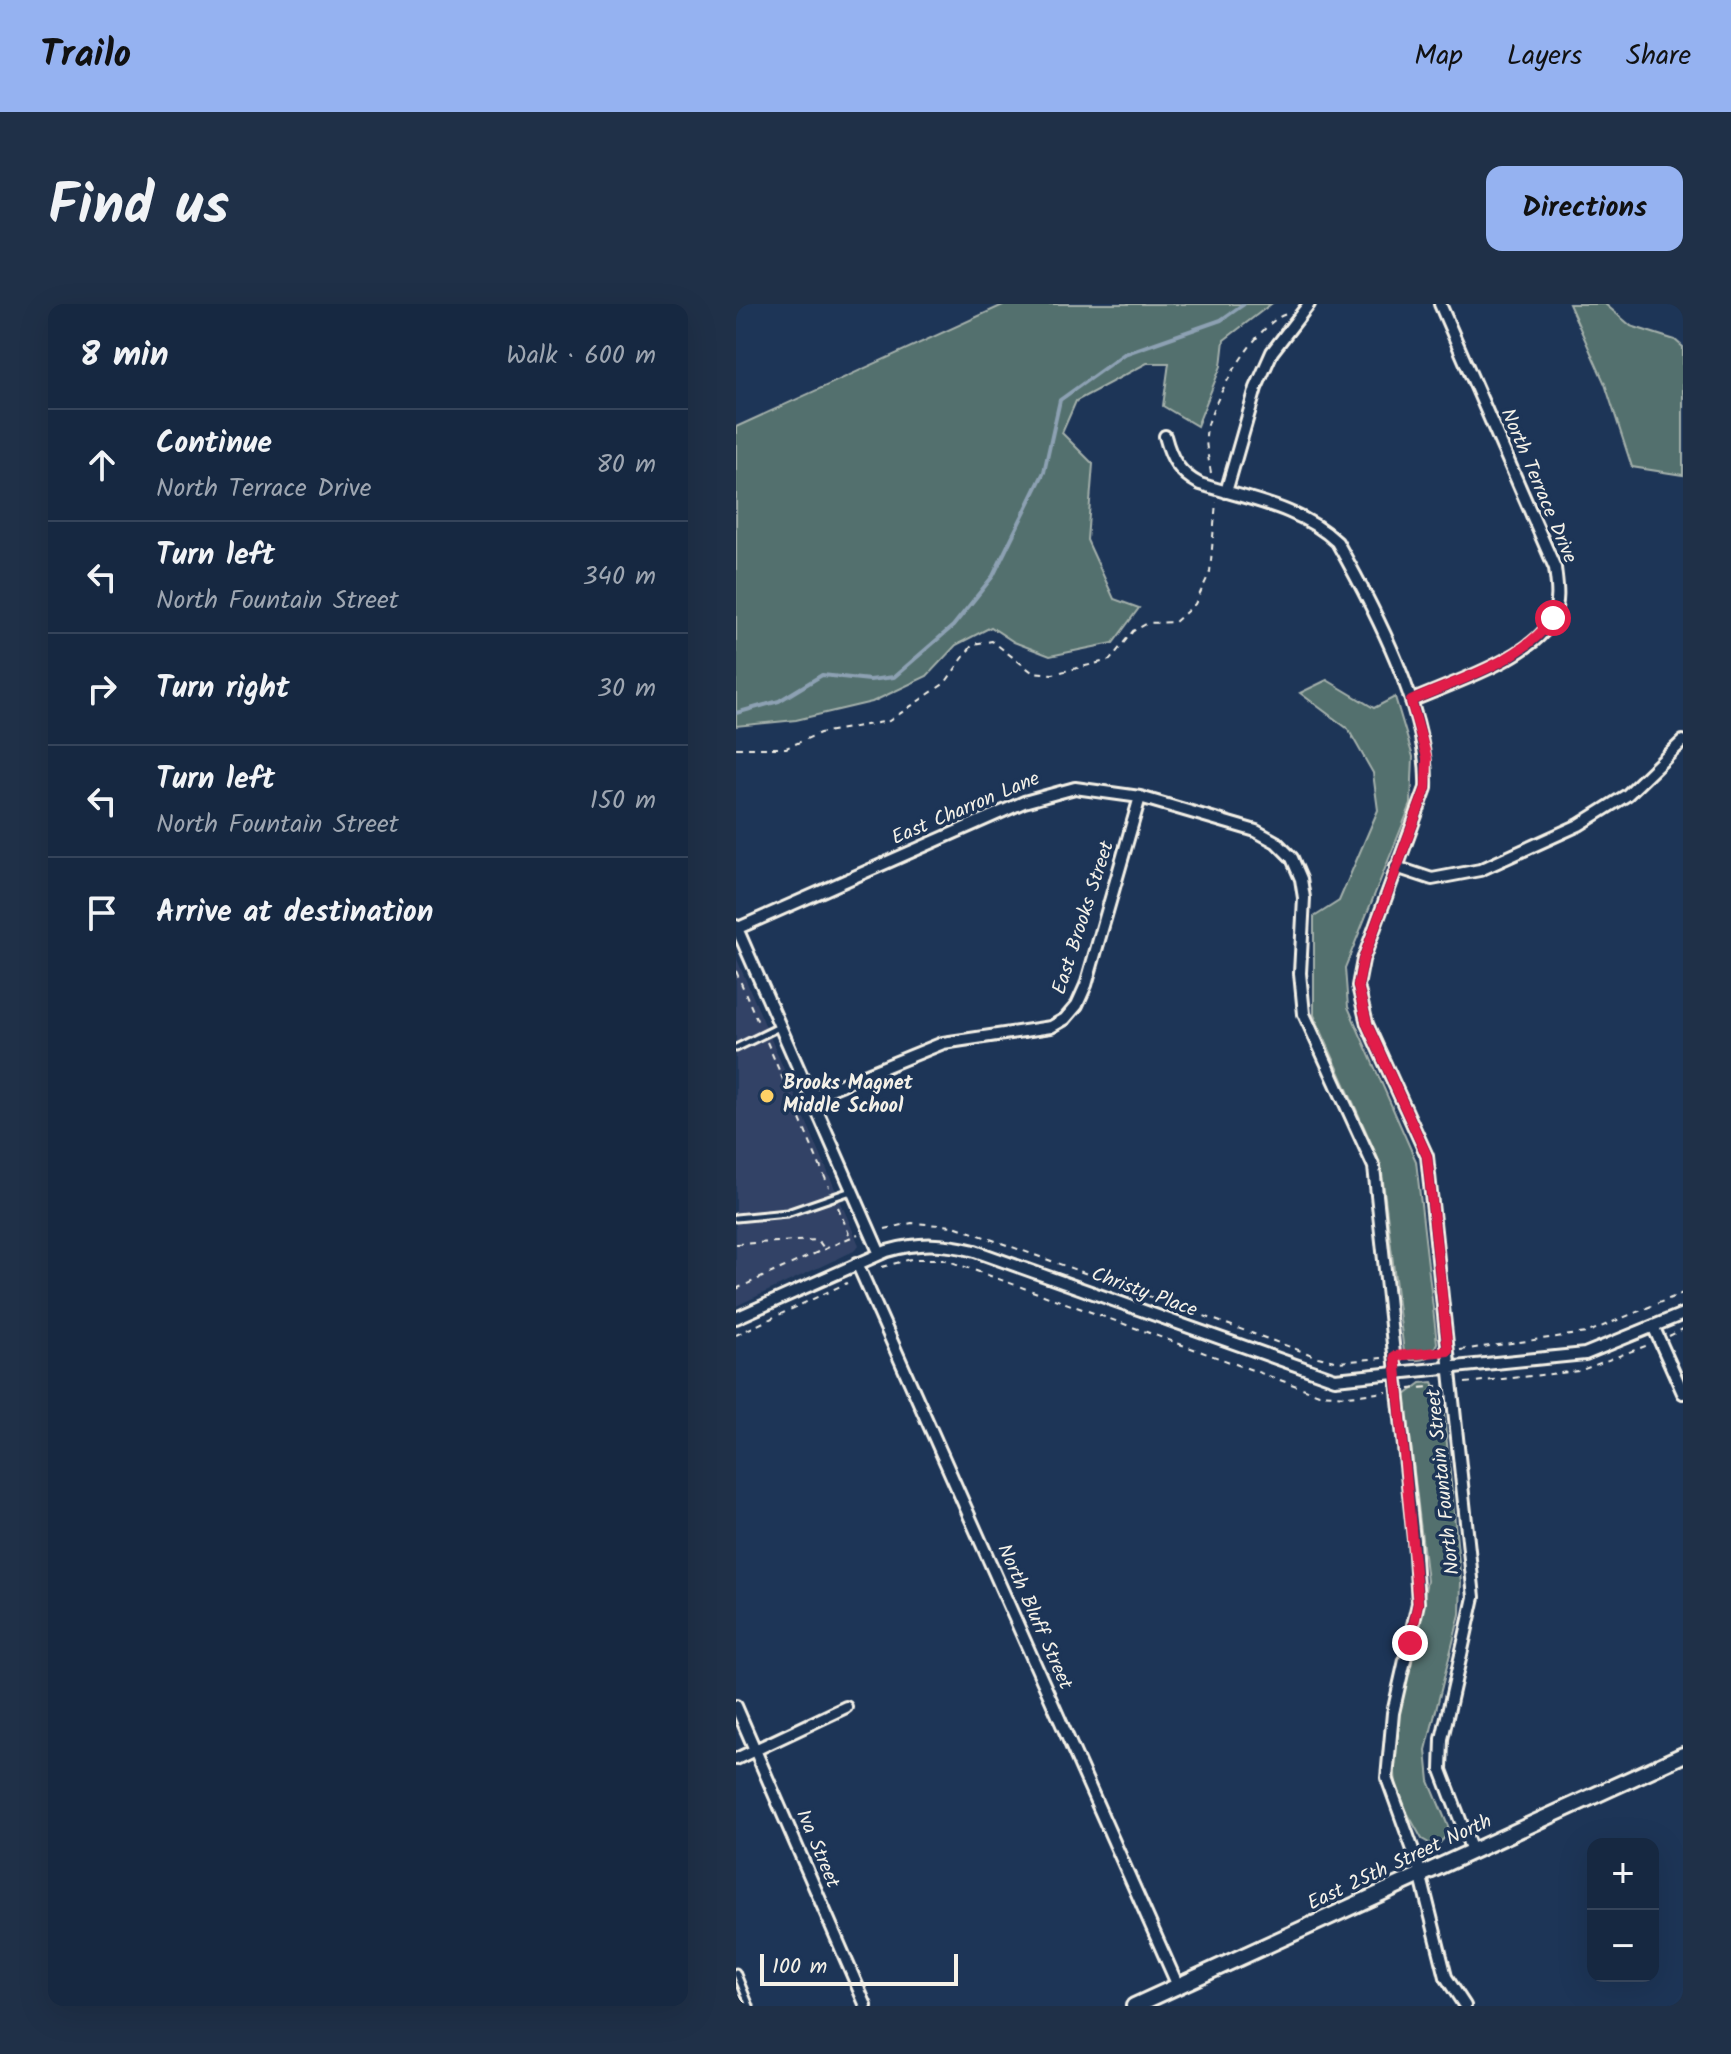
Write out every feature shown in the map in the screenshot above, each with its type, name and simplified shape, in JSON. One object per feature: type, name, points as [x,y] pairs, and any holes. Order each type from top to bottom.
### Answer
[{"type":"street","name":"North Terrace Drive","points":[[1411,701],[1522,651],[1539,638],[1553,618],[1559,595],[1555,568],[1440,304]]},
{"type":"street","points":[[1226,492],[1256,388],[1272,352],[1307,308]]},
{"type":"street","name":"North Fountain Street","points":[[1165,436],[1171,459],[1186,476],[1297,514],[1321,526],[1337,542],[1411,701],[1427,758],[1426,788],[1363,960],[1358,986],[1367,1024],[1427,1156],[1474,1597],[1442,1739],[1441,1770],[1472,1851]]},
{"type":"street","points":[[1396,867],[1432,879],[1480,870],[1579,825],[1627,795],[1683,741]]},
{"type":"street","name":"East Charron Lane","points":[[736,928],[1045,793],[1075,788],[1140,797],[1256,831],[1276,842],[1292,858],[1297,869]]},
{"type":"street","name":"East Brooks Street","points":[[811,1097],[943,1043],[1034,1032],[1065,1019],[1077,1005],[1086,985],[1140,797]]},
{"type":"street","name":"North Fountain Street","points":[[1297,869],[1304,898],[1300,964],[1304,1014],[1374,1167],[1397,1373],[1418,1603],[1393,1713],[1387,1778],[1420,1876],[1446,1977],[1465,2006]]},
{"type":"street","points":[[736,928],[880,1254]]},
{"type":"street","name":"Christy Place","points":[[736,1318],[880,1254],[911,1244],[940,1242],[975,1251],[1335,1379],[1585,1354],[1683,1314]]},
{"type":"street","name":"North Bluff Street","points":[[857,1263],[1178,1986]]},
{"type":"street","points":[[1654,1328],[1683,1393]]},
{"type":"street","name":"Iva Street","points":[[736,1706],[866,2006]]},
{"type":"street","points":[[736,1759],[846,1707]]},
{"type":"street","name":"East 25th Street North","points":[[1139,2005],[1683,1755]]},
{"type":"lane","points":[[736,1048],[780,1027]]},
{"type":"lane","points":[[736,1218],[787,1213],[852,1190]]},
{"type":"lane","points":[[736,1972],[750,2006]]},
{"type":"path","points":[[1212,478],[1206,436],[1210,420],[1246,347],[1276,316],[1307,308]]},
{"type":"path","points":[[736,748],[786,748],[820,733],[889,721],[945,683],[957,671],[973,644],[992,641],[1032,672],[1053,674],[1110,660],[1133,631],[1148,623],[1175,622],[1195,604],[1210,572],[1216,501]]},
{"type":"path","points":[[736,971],[850,1236]]},
{"type":"path","points":[[736,1289],[850,1236],[912,1223],[954,1226],[1339,1362],[1586,1333],[1683,1293]]},
{"type":"path","points":[[736,1244],[804,1239],[818,1240],[824,1248]]},
{"type":"shaded area","name":"Brooks Magnet Middle School","points":[[736,957],[859,1245],[854,1251],[736,1306]]},
{"type":"green space","points":[[1005,304],[1271,304],[1224,340],[1221,366],[1197,426],[1163,406],[1169,363],[1147,363],[1076,401],[1062,433],[1093,464],[1087,540],[1114,599],[1139,608],[1113,643],[1050,656],[1014,642],[991,627],[956,645],[927,676],[872,702],[796,720],[736,726],[736,427]]},
{"type":"green space","points":[[1569,304],[1605,304],[1631,326],[1675,340],[1683,347],[1683,475],[1632,467],[1605,384]]},
{"type":"green space","points":[[1327,680],[1374,708],[1395,697],[1413,757],[1411,804],[1345,968],[1348,1007],[1416,1161],[1437,1343],[1430,1355],[1421,1360],[1411,1360],[1404,1352],[1381,1165],[1314,1015],[1314,917],[1339,901],[1378,810],[1373,773],[1348,729],[1300,693]]},
{"type":"green space","points":[[1433,1382],[1443,1404],[1461,1582],[1460,1614],[1426,1750],[1429,1781],[1448,1826],[1448,1834],[1436,1847],[1422,1839],[1408,1814],[1396,1785],[1394,1762],[1399,1713],[1427,1581],[1405,1395],[1421,1383]]},
{"type":"waterway","points":[[736,713],[779,701],[822,675],[870,680],[894,677],[953,626],[993,576],[1044,472],[1060,400],[1124,354],[1221,320],[1244,304]]},
{"type":"place","name":"Brooks Magnet Middle School","points":[[767,1096]]},
{"type":"route","points":[[1410,1643],[1418,1603],[1395,1356],[1448,1351],[1427,1156],[1367,1024],[1358,986],[1363,960],[1426,788],[1427,758],[1419,720],[1411,701],[1522,651],[1539,638],[1553,618]]}]
